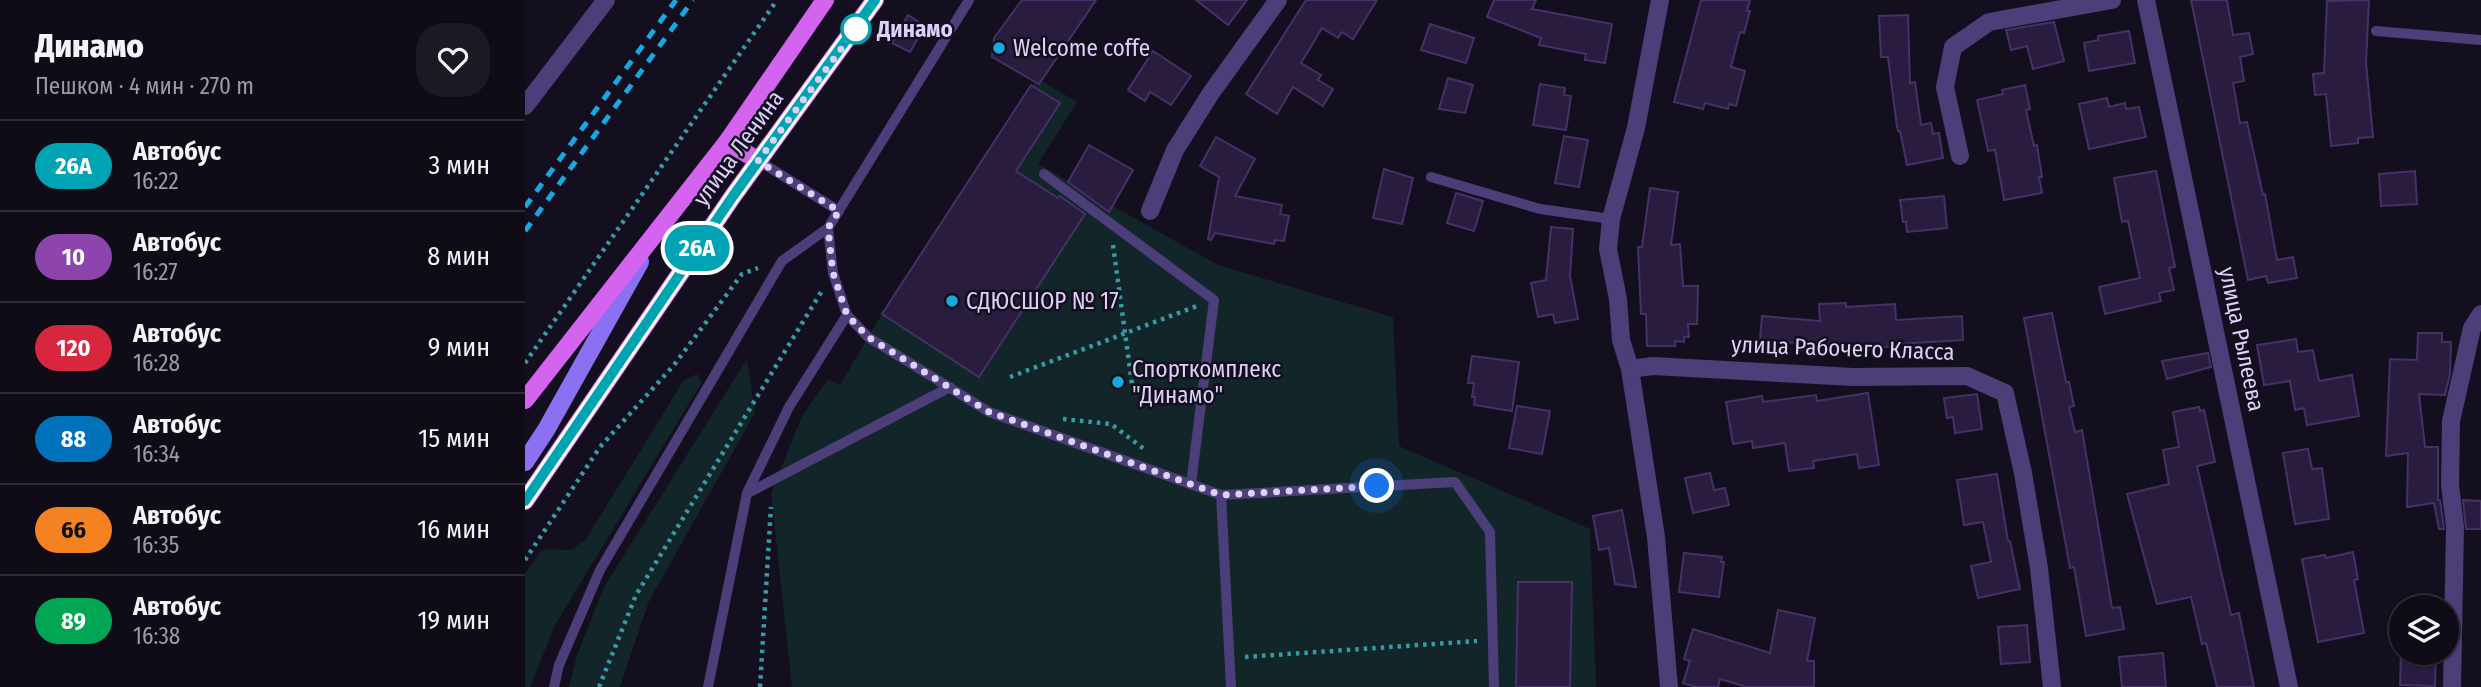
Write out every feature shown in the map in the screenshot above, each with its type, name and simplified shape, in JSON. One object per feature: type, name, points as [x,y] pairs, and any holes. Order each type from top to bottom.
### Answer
[{"type":"main road","name":"улица Ленина","points":[[525,462],[546,430],[653,237],[727,142],[825,0]]},
{"type":"main road","name":"улица Ленина","points":[[525,500],[758,161],[875,0]]},
{"type":"main road","points":[[727,142],[758,161]]},
{"type":"main road","points":[[525,400],[653,237]]},
{"type":"street","points":[[525,106],[606,0]]},
{"type":"street","points":[[1150,211],[1175,150],[1211,93],[1278,0]]},
{"type":"street","points":[[1660,0],[1636,128],[1611,219],[1608,249],[1618,299],[1621,340],[1630,369],[1656,537],[1669,687]]},
{"type":"street","points":[[1961,156],[1945,87],[1953,47],[1989,22],[2112,0]]},
{"type":"street","name":"улица Рылеева","points":[[2146,0],[2289,687]]},
{"type":"street","points":[[2452,687],[2455,527],[2450,485],[2451,421],[2472,328],[2481,314]]},
{"type":"street","name":"улица Рабочего Класса","points":[[1630,369],[1653,366],[1853,377],[1967,376],[2005,393],[2023,473],[2039,568],[2052,687]]},
{"type":"lane","points":[[554,687],[559,665],[600,570],[782,261],[828,228],[969,0]]},
{"type":"lane","points":[[2376,31],[2481,40]]},
{"type":"lane","points":[[758,161],[839,211]]},
{"type":"lane","points":[[1044,174],[1214,300],[1191,484]]},
{"type":"lane","points":[[1431,177],[1540,209],[1611,219]]},
{"type":"lane","points":[[828,228],[833,273],[847,315],[868,337],[989,412],[1221,495],[1455,482],[1490,532],[1494,687]]},
{"type":"lane","points":[[708,687],[747,493],[789,407],[847,315]]},
{"type":"lane","points":[[747,493],[950,387]]},
{"type":"lane","points":[[1221,495],[1231,687]]},
{"type":"path","points":[[525,363],[777,0]]},
{"type":"path","points":[[1110,223],[1132,384]]},
{"type":"path","points":[[525,560],[600,447],[674,365],[742,274],[782,261]]},
{"type":"path","points":[[599,687],[636,595],[833,273]]},
{"type":"path","points":[[1010,377],[1214,300]]},
{"type":"path","points":[[760,687],[771,507]]},
{"type":"path","points":[[1249,657],[1493,639]]},
{"type":"green space","name":"Спорткомплекс \"Динамо\"","points":[[1037,78],[1077,102],[1038,164],[1218,265],[1393,317],[1399,446],[1590,529],[1596,687],[792,687],[771,493],[802,416],[828,379],[840,385],[882,314]]},
{"type":"green space","points":[[747,359],[755,413],[649,601],[620,687],[569,687],[576,658],[604,587]]},
{"type":"green space","points":[[697,374],[702,382],[555,625],[530,687],[525,687],[525,574],[540,552],[547,549],[571,550],[586,539],[684,380]]},
{"type":"building","points":[[1022,0],[1096,0],[1039,84],[992,57],[994,38]]},
{"type":"building","points":[[1196,0],[1247,0],[1228,25]]},
{"type":"building","points":[[1306,0],[1377,0],[1353,39],[1342,32],[1338,38],[1322,28],[1301,63],[1321,75],[1318,80],[1333,89],[1323,106],[1293,87],[1277,114],[1246,94]]},
{"type":"building","points":[[1494,0],[1536,0],[1532,9],[1612,24],[1605,63],[1585,60],[1586,54],[1539,45],[1541,38],[1487,17]]},
{"type":"building","points":[[1701,0],[1750,0],[1744,33],[1740,32],[1731,67],[1745,71],[1736,106],[1729,104],[1728,109],[1705,103],[1703,109],[1674,102]]},
{"type":"building","points":[[2191,0],[2227,0],[2233,35],[2249,33],[2253,54],[2240,57],[2244,81],[2233,83],[2240,123],[2247,122],[2263,195],[2265,194],[2277,260],[2293,257],[2297,278],[2268,283],[2266,276],[2248,280]]},
{"type":"building","points":[[2369,0],[2366,62],[2373,137],[2358,138],[2358,143],[2331,146],[2326,94],[2315,95],[2313,74],[2324,73],[2327,1]]},
{"type":"building","points":[[908,15],[925,26],[910,52],[892,43]]},
{"type":"building","points":[[1908,15],[1910,83],[1915,82],[1921,125],[1931,123],[1933,134],[1939,133],[1943,158],[1907,165],[1897,127],[1888,57],[1881,57],[1879,16]]},
{"type":"building","points":[[2054,22],[2064,61],[2033,69],[2027,46],[2011,50],[2006,30]]},
{"type":"building","points":[[1430,24],[1474,38],[1466,63],[1421,50]]},
{"type":"building","points":[[2129,31],[2135,63],[2089,71],[2084,43],[2098,40],[2098,36]]},
{"type":"building","points":[[1153,51],[1191,76],[1171,105],[1150,92],[1145,101],[1128,90]]},
{"type":"building","points":[[1448,78],[1473,85],[1465,113],[1439,109]]},
{"type":"building","points":[[1540,84],[1565,88],[1564,95],[1571,96],[1566,130],[1533,125]]},
{"type":"building","points":[[1031,85],[1060,103],[1016,171],[1085,214],[979,377],[882,314]]},
{"type":"building","points":[[2025,85],[2030,109],[2026,110],[2034,146],[2037,145],[2042,193],[2004,200],[1995,150],[1988,151],[1977,100]]},
{"type":"building","points":[[2107,98],[2109,107],[2125,103],[2126,109],[2139,107],[2146,137],[2089,149],[2079,104]]},
{"type":"building","points":[[1564,136],[1588,140],[1579,187],[1555,183]]},
{"type":"building","points":[[1216,137],[1255,159],[1235,196],[1282,205],[1280,214],[1289,216],[1284,241],[1275,240],[1274,244],[1215,233],[1211,240],[1208,239],[1219,177],[1200,166]]},
{"type":"building","points":[[1089,145],[1133,170],[1109,212],[1068,182]]},
{"type":"building","points":[[1384,169],[1413,178],[1402,224],[1373,218]]},
{"type":"building","points":[[2156,171],[2175,267],[2169,268],[2174,290],[2159,293],[2161,301],[2105,314],[2099,287],[2140,278],[2128,221],[2122,222],[2114,178]]},
{"type":"building","points":[[2415,171],[2417,204],[2381,206],[2379,174]]},
{"type":"building","points":[[1650,188],[1678,192],[1671,245],[1680,244],[1683,286],[1698,286],[1697,324],[1688,324],[1689,337],[1684,337],[1684,342],[1675,341],[1675,346],[1647,346],[1646,314],[1641,314],[1638,247],[1642,247]]},
{"type":"building","points":[[1456,193],[1483,201],[1474,231],[1447,223]]},
{"type":"building","points":[[1944,196],[1947,228],[1907,232],[1900,200]]},
{"type":"building","points":[[1551,227],[1573,229],[1570,276],[1578,319],[1555,323],[1553,314],[1538,317],[1531,283],[1546,280]]},
{"type":"building","points":[[1846,303],[1846,307],[1895,304],[1896,320],[1962,316],[1963,340],[1821,352],[1820,345],[1760,340],[1762,316],[1820,321],[1819,304]]},
{"type":"building","points":[[2052,313],[2066,382],[2069,382],[2074,406],[2069,407],[2075,432],[2082,430],[2112,608],[2120,607],[2124,629],[2086,636],[2074,567],[2070,568],[2024,318]]},
{"type":"building","points":[[2418,333],[2442,333],[2442,342],[2451,342],[2450,374],[2445,395],[2419,394],[2425,447],[2438,447],[2438,500],[2444,529],[2439,529],[2434,503],[2407,507],[2408,453],[2386,456],[2390,359],[2417,360]]},
{"type":"building","points":[[2296,339],[2298,352],[2313,350],[2319,381],[2352,375],[2359,416],[2307,425],[2304,408],[2295,410],[2290,381],[2264,385],[2257,345]]},
{"type":"building","points":[[2208,353],[2211,367],[2167,379],[2162,361]]},
{"type":"building","points":[[1472,356],[1519,362],[1512,411],[1474,405],[1474,383],[1468,383]]},
{"type":"building","points":[[1868,393],[1879,465],[1859,468],[1857,454],[1813,461],[1814,468],[1789,471],[1785,443],[1753,448],[1752,441],[1733,444],[1726,402],[1762,396],[1763,402],[1816,395],[1817,401]]},
{"type":"building","points":[[1977,394],[1982,429],[1955,433],[1953,417],[1947,418],[1944,398]]},
{"type":"building","points":[[1517,406],[1550,411],[1542,454],[1509,448]]},
{"type":"building","points":[[2199,407],[2200,411],[2204,410],[2215,462],[2197,466],[2231,615],[2239,613],[2254,687],[2217,687],[2206,643],[2202,644],[2191,597],[2157,604],[2127,494],[2169,484],[2163,450],[2179,447],[2173,412]]},
{"type":"building","points":[[2308,449],[2312,469],[2322,468],[2329,519],[2295,524],[2283,453]]},
{"type":"building","points":[[1710,473],[1714,490],[1725,488],[1729,505],[1693,513],[1685,478]]},
{"type":"building","points":[[1997,474],[2008,541],[2020,589],[1978,598],[1971,566],[1991,562],[1983,522],[1964,525],[1957,480]]},
{"type":"building","points":[[2463,500],[2481,501],[2481,529],[2466,529]]},
{"type":"building","points":[[1622,510],[1636,587],[1615,584],[1609,548],[1599,550],[1593,516]]},
{"type":"building","points":[[2353,552],[2358,579],[2354,580],[2364,633],[2318,642],[2302,559],[2325,555],[2326,558]]},
{"type":"building","points":[[1684,553],[1722,557],[1721,562],[1724,562],[1719,597],[1679,592]]},
{"type":"building","points":[[1518,582],[1572,582],[1570,687],[1516,687]]},
{"type":"building","points":[[1778,610],[1815,618],[1807,661],[1814,661],[1814,687],[1747,687],[1720,679],[1718,687],[1696,687],[1683,683],[1690,661],[1684,659],[1693,629],[1770,653]]},
{"type":"building","points":[[2027,625],[2030,662],[2001,664],[1998,627]]},
{"type":"building","points":[[2163,653],[2166,687],[2122,687],[2119,657]]},
{"type":"building","points":[[2401,665],[2436,665],[2435,686],[2400,685]]},
{"type":"railway","points":[[525,207],[676,0]]},
{"type":"railway","points":[[525,231],[693,0]]},
{"type":"bus line","name":"26А","points":[[525,501],[733,196],[875,0]]},
{"type":"place","name":"Динамо","points":[[856,29]]},
{"type":"place","name":"Welcome coffe","points":[[999,48]]},
{"type":"place","name":"СДЮСШОР № 17","points":[[952,301]]},
{"type":"place","name":"Спорткомплекс \"Динамо\"","points":[[1118,382]]},
{"type":"route","points":[[856,29],[758,161],[839,211],[828,228],[833,273],[847,315],[868,337],[989,412],[1221,495],[1377,486]]}]
